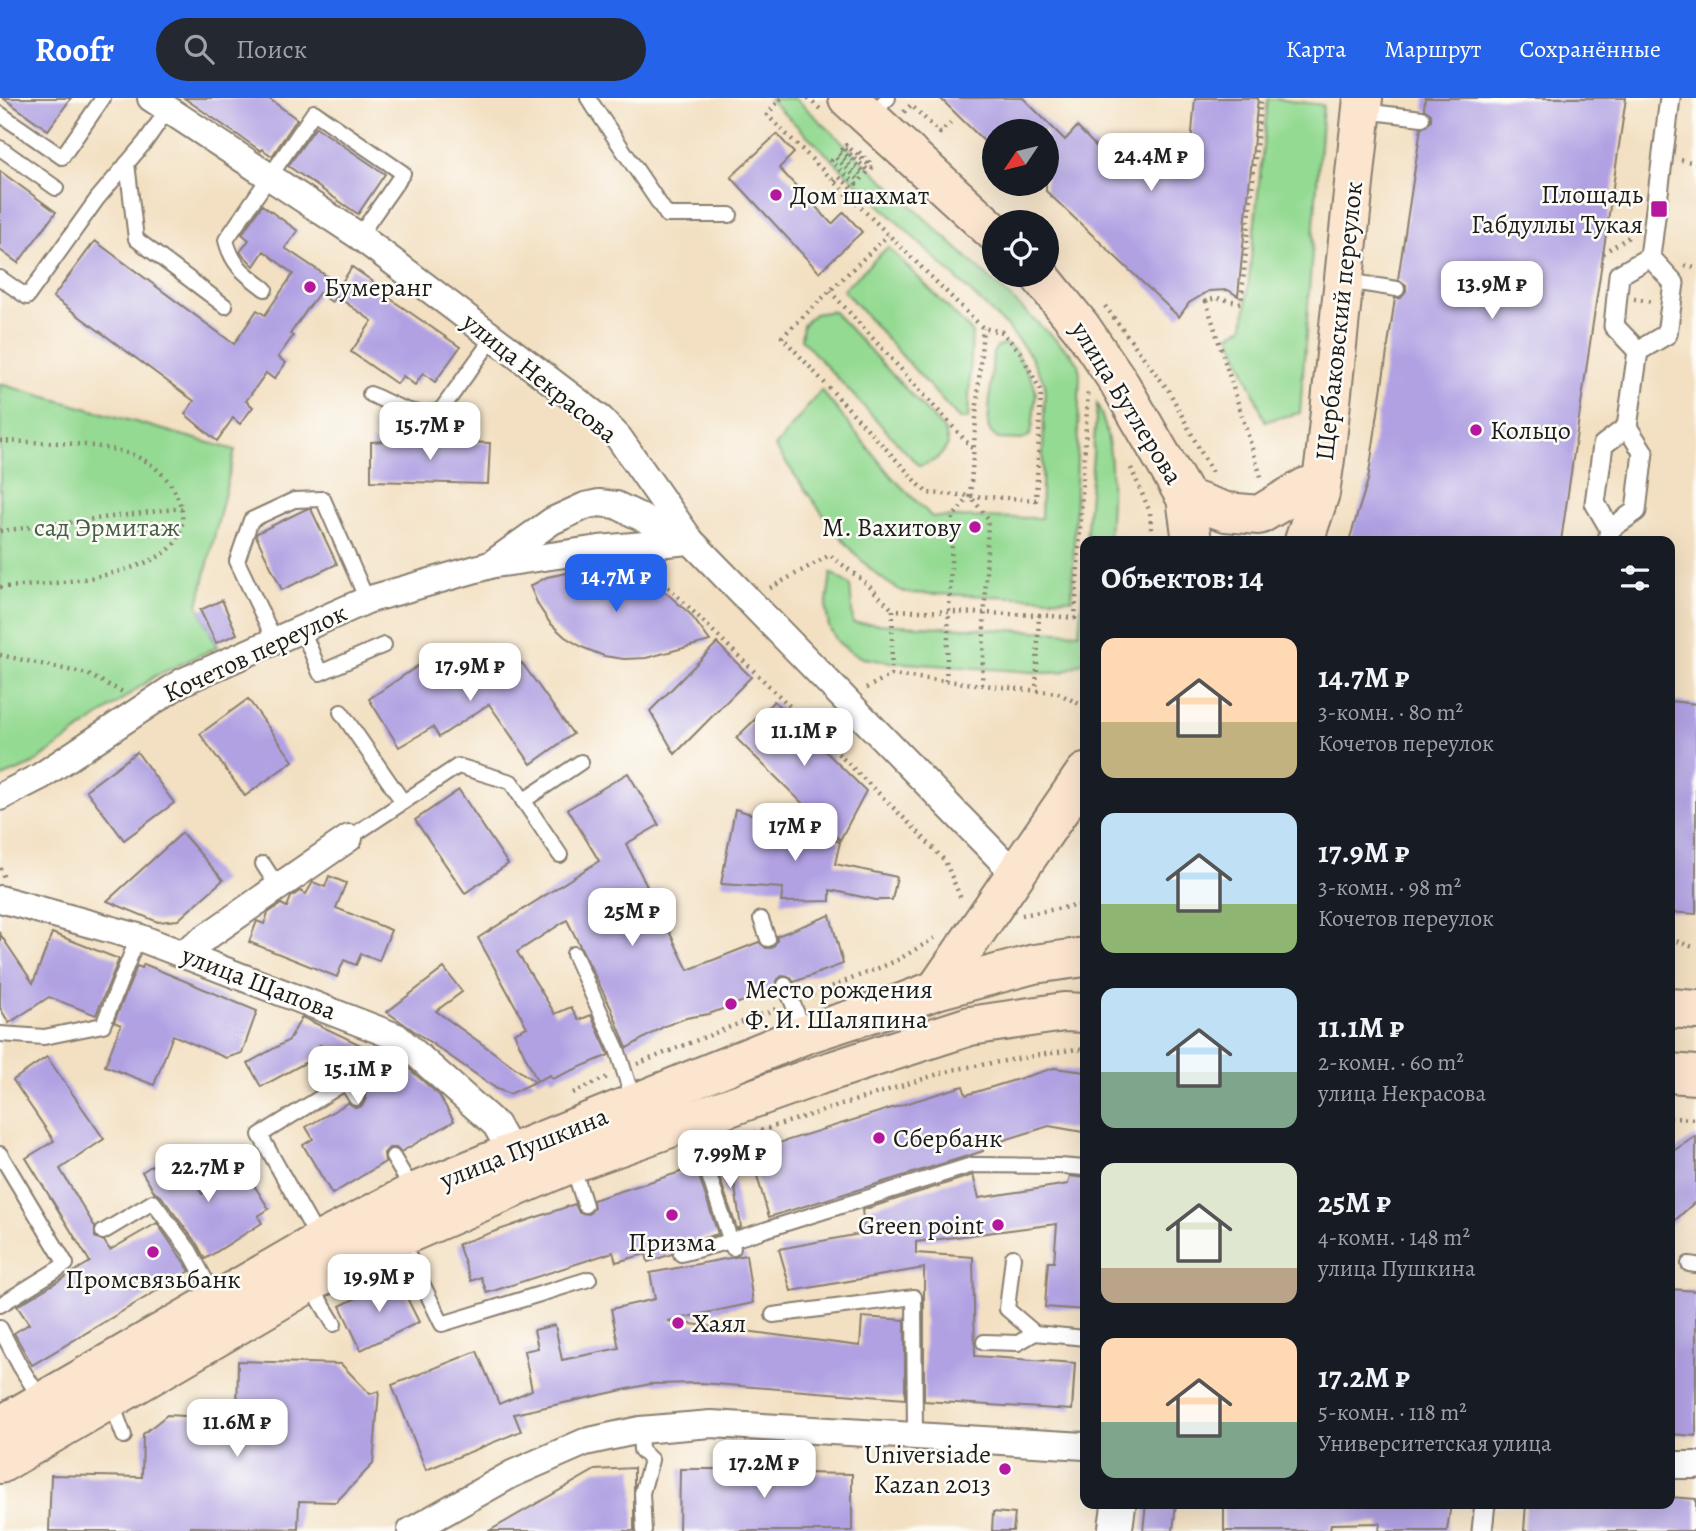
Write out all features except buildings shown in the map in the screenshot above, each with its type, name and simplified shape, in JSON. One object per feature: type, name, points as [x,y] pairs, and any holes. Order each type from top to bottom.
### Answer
[{"type":"main road","name":"Щербаковский переулок","points":[[1306,536],[1320,493],[1315,473],[1345,281],[1362,105]]},
{"type":"main road","points":[[872,113],[982,220]]},
{"type":"main road","name":"улица Бутлерова","points":[[1049,287],[1200,488],[1193,536]]},
{"type":"main road","points":[[1200,488],[1226,512],[1259,515],[1315,473]]},
{"type":"main road","points":[[1265,536],[1315,473]]},
{"type":"main road","points":[[936,990],[1080,780]]},
{"type":"main road","name":"улица Пушкина","points":[[0,1426],[320,1241],[415,1192],[512,1154],[630,1086],[799,1018],[896,1005],[936,990],[1034,964],[1080,958]]},
{"type":"main road","points":[[1675,1008],[1696,1010]]},
{"type":"main road","name":"улица Пушкина","points":[[0,1464],[309,1283],[400,1237],[572,1163],[696,1135],[822,1074],[971,1026],[1064,1012],[1080,1013]]},
{"type":"main road","points":[[1675,1073],[1696,1075]]},
{"type":"street","points":[[1638,351],[1667,334],[1672,305],[1674,283],[1650,257],[1670,98]]},
{"type":"street","name":"улица Некрасова","points":[[160,104],[359,236],[601,419],[619,438],[691,541],[1015,874]]},
{"type":"street","points":[[1638,351],[1614,326],[1616,296],[1619,275],[1650,257]]},
{"type":"street","points":[[1627,426],[1603,445],[1595,503],[1609,535],[1636,511],[1643,452],[1627,426],[1638,351]]},
{"type":"street","name":"Кочетов переулок","points":[[489,565],[552,521],[584,506],[599,503],[616,505],[634,512],[650,523],[691,541]]},
{"type":"street","name":"Кочетов переулок","points":[[0,797],[41,776],[182,682],[367,600],[489,565],[599,549],[691,541]]},
{"type":"street","points":[[183,953],[349,838]]},
{"type":"street","name":"улица Щапова","points":[[0,899],[138,937],[397,1037],[496,1125],[512,1154]]},
{"type":"street","points":[[411,1531],[512,1474],[585,1441],[640,1430],[711,1424],[1080,1446]]},
{"type":"street","points":[[1675,1465],[1696,1465]]},
{"type":"street","points":[[1115,1531],[1118,1509]]},
{"type":"street","points":[[1482,1531],[1484,1509]]},
{"type":"lane","points":[[0,114],[62,157],[103,98]]},
{"type":"lane","points":[[589,98],[667,215],[730,215]]},
{"type":"lane","points":[[0,278],[27,297],[127,163],[160,104]]},
{"type":"lane","points":[[1362,105],[1422,118]]},
{"type":"lane","points":[[265,289],[245,274],[230,256],[226,240],[314,112],[403,173],[359,236]]},
{"type":"lane","points":[[0,148],[55,188]]},
{"type":"lane","points":[[127,163],[136,239],[225,306]]},
{"type":"lane","points":[[1345,281],[1397,289]]},
{"type":"lane","points":[[370,394],[420,414],[441,410],[493,338]]},
{"type":"lane","points":[[275,641],[237,561],[251,520],[294,500],[323,499],[367,600]]},
{"type":"lane","points":[[302,629],[320,673],[384,645]]},
{"type":"lane","points":[[341,712],[403,802]]},
{"type":"lane","points":[[523,800],[581,762]]},
{"type":"lane","points":[[349,838],[458,766],[511,782],[561,855]]},
{"type":"lane","points":[[263,863],[278,887]]},
{"type":"lane","points":[[761,919],[768,939]]},
{"type":"lane","points":[[0,1034],[44,1037],[103,1025],[138,937]]},
{"type":"lane","points":[[574,954],[630,1086]]},
{"type":"lane","points":[[785,985],[799,1018]]},
{"type":"lane","points":[[320,1241],[260,1135],[346,1082],[356,1098]]},
{"type":"lane","points":[[696,1135],[732,1245]]},
{"type":"lane","points":[[0,1154],[66,1264],[0,1306]]},
{"type":"lane","points":[[393,1157],[415,1192]]},
{"type":"lane","points":[[572,1163],[585,1205]]},
{"type":"lane","points":[[681,1254],[732,1245],[972,1165],[1080,1168]]},
{"type":"lane","points":[[103,1232],[153,1202],[189,1250],[217,1300]]},
{"type":"lane","points":[[400,1237],[442,1324],[589,1279]]},
{"type":"lane","points":[[1013,1257],[1007,1309],[1035,1334]]},
{"type":"lane","points":[[309,1283],[334,1324]]},
{"type":"lane","points":[[773,1315],[914,1297],[915,1436]]},
{"type":"lane","points":[[0,1328],[42,1402]]},
{"type":"lane","points":[[984,1342],[1018,1343],[1035,1334],[1080,1338]]},
{"type":"lane","points":[[110,1399],[124,1436]]},
{"type":"lane","points":[[640,1430],[640,1450],[651,1460],[642,1493],[644,1531]]},
{"type":"path","points":[[780,98],[767,115],[983,327],[1002,332],[1020,352],[1041,391],[1035,500],[927,494],[782,337],[888,235]]},
{"type":"path","points":[[1206,301],[1217,298],[1241,303],[1261,98]]},
{"type":"path","points":[[835,182],[839,177],[852,188],[856,184],[831,161],[835,157],[860,181],[863,177],[838,153],[841,150],[866,174],[869,171],[843,148],[846,145],[872,168],[848,142],[872,113],[911,105],[940,133],[952,121]]},
{"type":"path","points":[[1603,253],[1654,221]]},
{"type":"path","points":[[830,290],[973,449]]},
{"type":"path","points":[[1203,293],[1265,488]]},
{"type":"path","points":[[1616,296],[1672,305]]},
{"type":"path","points":[[1104,304],[1169,391],[1200,488]]},
{"type":"path","points":[[946,681],[953,517],[970,496],[983,327]]},
{"type":"path","points":[[764,592],[830,555],[866,583],[893,610],[1075,618],[1088,389]]},
{"type":"path","points":[[0,442],[73,444],[125,452],[157,468],[174,489],[182,508],[181,534],[167,551],[145,562],[118,572],[0,587]]},
{"type":"path","points":[[970,496],[988,518],[982,685]]},
{"type":"path","points":[[0,531],[182,508]]},
{"type":"path","points":[[663,582],[945,861],[964,906]]},
{"type":"path","points":[[891,675],[893,610]]},
{"type":"path","points":[[1036,690],[1039,615]]},
{"type":"path","points":[[0,655],[87,674],[128,695]]},
{"type":"path","points":[[856,694],[891,675],[1058,693],[1080,704]]},
{"type":"path","points":[[1017,916],[1080,905]]},
{"type":"path","points":[[568,1096],[630,1086],[799,1018],[938,936]]},
{"type":"path","points":[[1675,941],[1696,948]]},
{"type":"path","points":[[696,1135],[951,1070],[1080,1049]]},
{"type":"path","points":[[1675,1119],[1696,1119]]},
{"type":"green space","points":[[795,98],[982,271],[982,287],[999,287],[1071,354],[1078,364],[1080,374],[1072,599],[907,593],[889,583],[852,550],[817,507],[775,447],[821,390],[892,477],[932,517],[1041,518],[1045,384],[1030,355],[1009,329],[769,99]]},
{"type":"green space","points":[[1268,98],[1323,105],[1300,413],[1265,421],[1230,335],[1244,326]]},
{"type":"green space","points":[[888,247],[972,332],[968,419],[959,419],[843,290]]},
{"type":"green space","points":[[833,311],[945,431],[948,444],[936,459],[919,466],[801,339],[803,325],[814,314]]},
{"type":"green space","points":[[1005,344],[1015,350],[1034,384],[1036,394],[1032,429],[1030,435],[1022,440],[998,439],[988,426],[993,353],[997,347]]},
{"type":"green space","name":"сад Эрмитаж","points":[[0,384],[235,450],[198,605],[217,647],[155,676],[33,764],[0,778]]},
{"type":"green space","points":[[1097,404],[1108,437],[1110,454],[1109,536],[1086,536]]},
{"type":"green space","points":[[831,573],[850,585],[853,623],[1079,633],[1080,621],[1080,664],[1063,672],[1046,673],[862,658],[837,641],[829,627],[826,609]]},
{"type":"place","name":"Дом шахмат","points":[[776,195]]},
{"type":"place","name":"Площадь Габдуллы Тукая","points":[[1659,209]]},
{"type":"place","name":"Бумеранг","points":[[310,287]]},
{"type":"place","name":"Кольцо","points":[[1476,430]]},
{"type":"place","name":"М. Вахитову","points":[[975,527]]},
{"type":"place","name":"Место рождения Ф. И. Шаляпина","points":[[731,1004]]},
{"type":"place","name":"Сбербанк","points":[[879,1138]]},
{"type":"place","name":"Призма","points":[[672,1215]]},
{"type":"place","name":"Green point","points":[[998,1225]]},
{"type":"place","name":"Промсвязьбанк","points":[[153,1252]]},
{"type":"place","name":"Хаял","points":[[678,1323]]},
{"type":"place","name":"Universiade Kazan 2013","points":[[1005,1469]]}]
